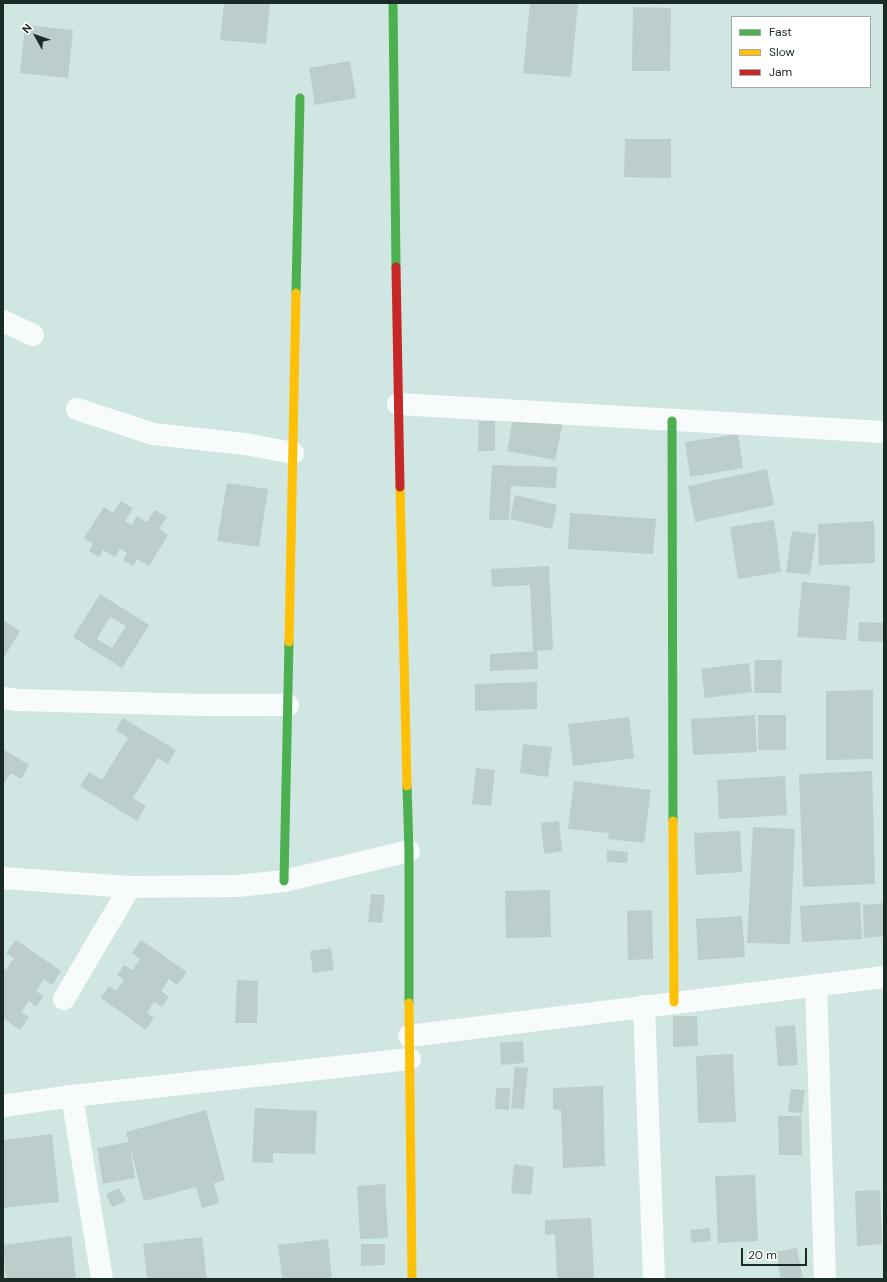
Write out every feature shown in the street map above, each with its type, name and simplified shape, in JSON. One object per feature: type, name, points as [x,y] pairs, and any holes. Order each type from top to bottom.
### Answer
[{"type":"street","points":[[393,3],[398,404],[409,851],[409,1036],[412,1279]]},
{"type":"street","points":[[284,881],[300,98]]},
{"type":"street","points":[[3,321],[33,335]]},
{"type":"street","points":[[398,404],[672,421],[884,432]]},
{"type":"street","points":[[77,409],[153,434],[245,444],[293,453]]},
{"type":"street","points":[[672,421],[674,1002]]},
{"type":"street","points":[[3,698],[18,700],[116,703],[288,705]]},
{"type":"street","points":[[3,878],[130,887],[238,886],[284,881],[409,851]]},
{"type":"street","points":[[64,999],[130,887]]},
{"type":"street","points":[[409,1036],[884,977]]},
{"type":"street","points":[[816,985],[825,1279]]},
{"type":"street","points":[[644,1006],[654,1279]]},
{"type":"street","points":[[3,1106],[72,1096],[410,1059]]},
{"type":"street","points":[[72,1096],[102,1279]]},
{"type":"building","points":[[224,3],[270,3],[266,44],[220,40]]},
{"type":"building","points":[[530,3],[578,3],[571,77],[523,73]]},
{"type":"building","points":[[633,7],[671,8],[670,71],[632,71]]},
{"type":"building","points":[[25,25],[73,30],[68,78],[20,73]]},
{"type":"building","points":[[350,61],[356,98],[315,105],[309,68]]},
{"type":"building","points":[[625,139],[671,139],[671,178],[624,177]]},
{"type":"building","points":[[514,413],[563,422],[555,460],[507,451]]},
{"type":"building","points":[[479,421],[495,421],[495,451],[478,451]]},
{"type":"building","points":[[738,434],[743,468],[690,477],[685,442]]},
{"type":"building","points":[[492,465],[557,467],[556,488],[511,486],[509,520],[489,520]]},
{"type":"building","points":[[767,469],[774,505],[695,522],[688,486]]},
{"type":"building","points":[[227,483],[268,489],[259,547],[217,541]]},
{"type":"building","points":[[515,495],[557,505],[552,529],[510,519]]},
{"type":"building","points":[[121,501],[133,508],[125,521],[132,525],[137,516],[147,522],[155,510],[167,517],[159,529],[168,535],[149,566],[137,559],[133,566],[123,560],[127,553],[120,549],[115,557],[103,550],[99,557],[89,551],[93,544],[84,538],[104,507],[113,513]]},
{"type":"building","points":[[570,513],[656,519],[653,554],[568,549]]},
{"type":"building","points":[[774,520],[781,572],[738,579],[730,527]]},
{"type":"building","points":[[874,521],[875,563],[819,565],[818,524]]},
{"type":"building","points":[[792,531],[816,534],[810,575],[786,572]]},
{"type":"building","points":[[549,566],[553,650],[533,651],[530,585],[492,587],[491,569]]},
{"type":"building","points":[[802,582],[850,586],[846,640],[797,637]]},
{"type":"building","points":[[100,594],[149,625],[122,668],[73,637]],"holes":[[[110,617],[126,626],[112,648],[97,639]]]},
{"type":"building","points":[[3,620],[20,631],[3,659]]},
{"type":"building","points":[[859,622],[884,623],[884,642],[858,641]]},
{"type":"building","points":[[537,651],[538,669],[490,671],[490,654]]},
{"type":"building","points":[[755,660],[782,660],[781,693],[754,693]]},
{"type":"building","points":[[749,663],[752,692],[705,698],[701,669]]},
{"type":"building","points":[[537,682],[537,709],[475,711],[475,684]]},
{"type":"building","points":[[873,690],[873,759],[826,760],[826,691]]},
{"type":"building","points":[[755,715],[757,752],[693,755],[691,719]]},
{"type":"building","points":[[758,715],[786,715],[786,750],[758,750]]},
{"type":"building","points":[[629,717],[634,758],[573,766],[568,724]]},
{"type":"building","points":[[123,718],[176,750],[168,764],[158,758],[133,798],[146,806],[137,821],[80,786],[89,772],[102,780],[128,738],[116,730]]},
{"type":"building","points":[[523,744],[552,747],[548,777],[520,773]]},
{"type":"building","points":[[3,749],[29,765],[21,779],[11,773],[3,785]]},
{"type":"building","points":[[476,768],[495,770],[491,806],[472,804]]},
{"type":"building","points":[[872,771],[875,884],[803,887],[799,774]]},
{"type":"building","points":[[785,776],[787,815],[719,819],[717,780]]},
{"type":"building","points":[[574,781],[651,790],[644,843],[608,839],[609,833],[568,829]]},
{"type":"building","points":[[559,821],[562,851],[544,854],[541,823]]},
{"type":"building","points":[[753,827],[795,829],[790,944],[747,943]]},
{"type":"building","points":[[740,831],[742,872],[696,875],[694,833]]},
{"type":"building","points":[[607,850],[628,852],[627,863],[607,862]]},
{"type":"building","points":[[550,890],[551,937],[506,938],[505,891]]},
{"type":"building","points":[[371,894],[385,895],[382,923],[368,922]]},
{"type":"building","points":[[860,902],[862,939],[802,942],[800,906]]},
{"type":"building","points":[[884,903],[884,936],[864,938],[863,905]]},
{"type":"building","points":[[652,910],[653,959],[628,960],[627,911]]},
{"type":"building","points":[[742,916],[745,957],[698,960],[696,919]]},
{"type":"building","points":[[16,940],[61,971],[52,985],[44,979],[36,991],[43,996],[36,1007],[29,1001],[21,1012],[29,1017],[20,1030],[3,1018],[3,968],[6,970],[14,958],[6,953]]},
{"type":"building","points":[[141,940],[187,972],[177,985],[169,979],[161,991],[169,997],[162,1007],[154,1002],[147,1013],[154,1018],[146,1030],[101,998],[109,986],[116,991],[124,980],[117,975],[124,965],[132,970],[140,959],[132,953]]},
{"type":"building","points":[[331,948],[334,970],[313,973],[310,951]]},
{"type":"building","points":[[237,980],[258,981],[257,1023],[235,1023]]},
{"type":"building","points":[[673,1016],[697,1016],[698,1046],[673,1047]]},
{"type":"building","points":[[795,1025],[798,1065],[778,1066],[775,1027]]},
{"type":"building","points":[[523,1041],[524,1063],[501,1065],[500,1043]]},
{"type":"building","points":[[733,1054],[736,1122],[698,1123],[696,1056]]},
{"type":"building","points":[[515,1067],[528,1068],[524,1109],[511,1108]]},
{"type":"building","points":[[603,1086],[605,1166],[563,1168],[561,1110],[553,1109],[553,1088]]},
{"type":"building","points":[[496,1088],[510,1088],[509,1110],[495,1109]]},
{"type":"building","points":[[791,1089],[805,1090],[802,1113],[788,1112]]},
{"type":"building","points":[[255,1108],[317,1111],[315,1154],[273,1153],[273,1163],[252,1162]]},
{"type":"building","points":[[206,1110],[225,1180],[214,1183],[219,1203],[202,1208],[196,1187],[144,1201],[126,1132]]},
{"type":"building","points":[[778,1116],[801,1116],[802,1155],[779,1155]]},
{"type":"building","points":[[52,1134],[59,1202],[3,1208],[3,1140]]},
{"type":"building","points":[[129,1142],[135,1178],[103,1184],[97,1148]]},
{"type":"building","points":[[514,1164],[534,1167],[531,1195],[511,1193]]},
{"type":"building","points":[[755,1175],[758,1241],[718,1243],[715,1176]]},
{"type":"building","points":[[385,1184],[388,1238],[360,1239],[357,1186]]},
{"type":"building","points":[[119,1188],[126,1201],[112,1207],[106,1194]]},
{"type":"building","points":[[880,1190],[882,1244],[857,1246],[855,1191]]},
{"type":"building","points":[[591,1218],[594,1279],[557,1279],[555,1234],[545,1235],[545,1220]]},
{"type":"building","points":[[710,1228],[711,1241],[692,1243],[690,1230]]},
{"type":"building","points":[[71,1236],[76,1279],[6,1279],[3,1245]]},
{"type":"building","points":[[202,1237],[207,1279],[147,1279],[143,1244]]},
{"type":"building","points":[[328,1239],[332,1279],[282,1279],[278,1245]]},
{"type":"building","points":[[361,1244],[385,1244],[385,1265],[361,1266]]},
{"type":"building","points":[[797,1248],[803,1279],[781,1279],[776,1252]]},
{"type":"traffic: fast","points":[[393,3],[396,267]]},
{"type":"traffic: fast","points":[[296,293],[300,98]]},
{"type":"traffic: fast","points":[[672,421],[673,821]]},
{"type":"traffic: fast","points":[[284,881],[289,642]]},
{"type":"traffic: fast","points":[[407,786],[409,851],[409,1003]]},
{"type":"traffic: slow","points":[[289,642],[296,293]]},
{"type":"traffic: slow","points":[[400,487],[407,786]]},
{"type":"traffic: slow","points":[[673,821],[674,1002]]},
{"type":"traffic: slow","points":[[409,1003],[412,1279]]},
{"type":"traffic: jam","points":[[396,267],[400,487]]}]
